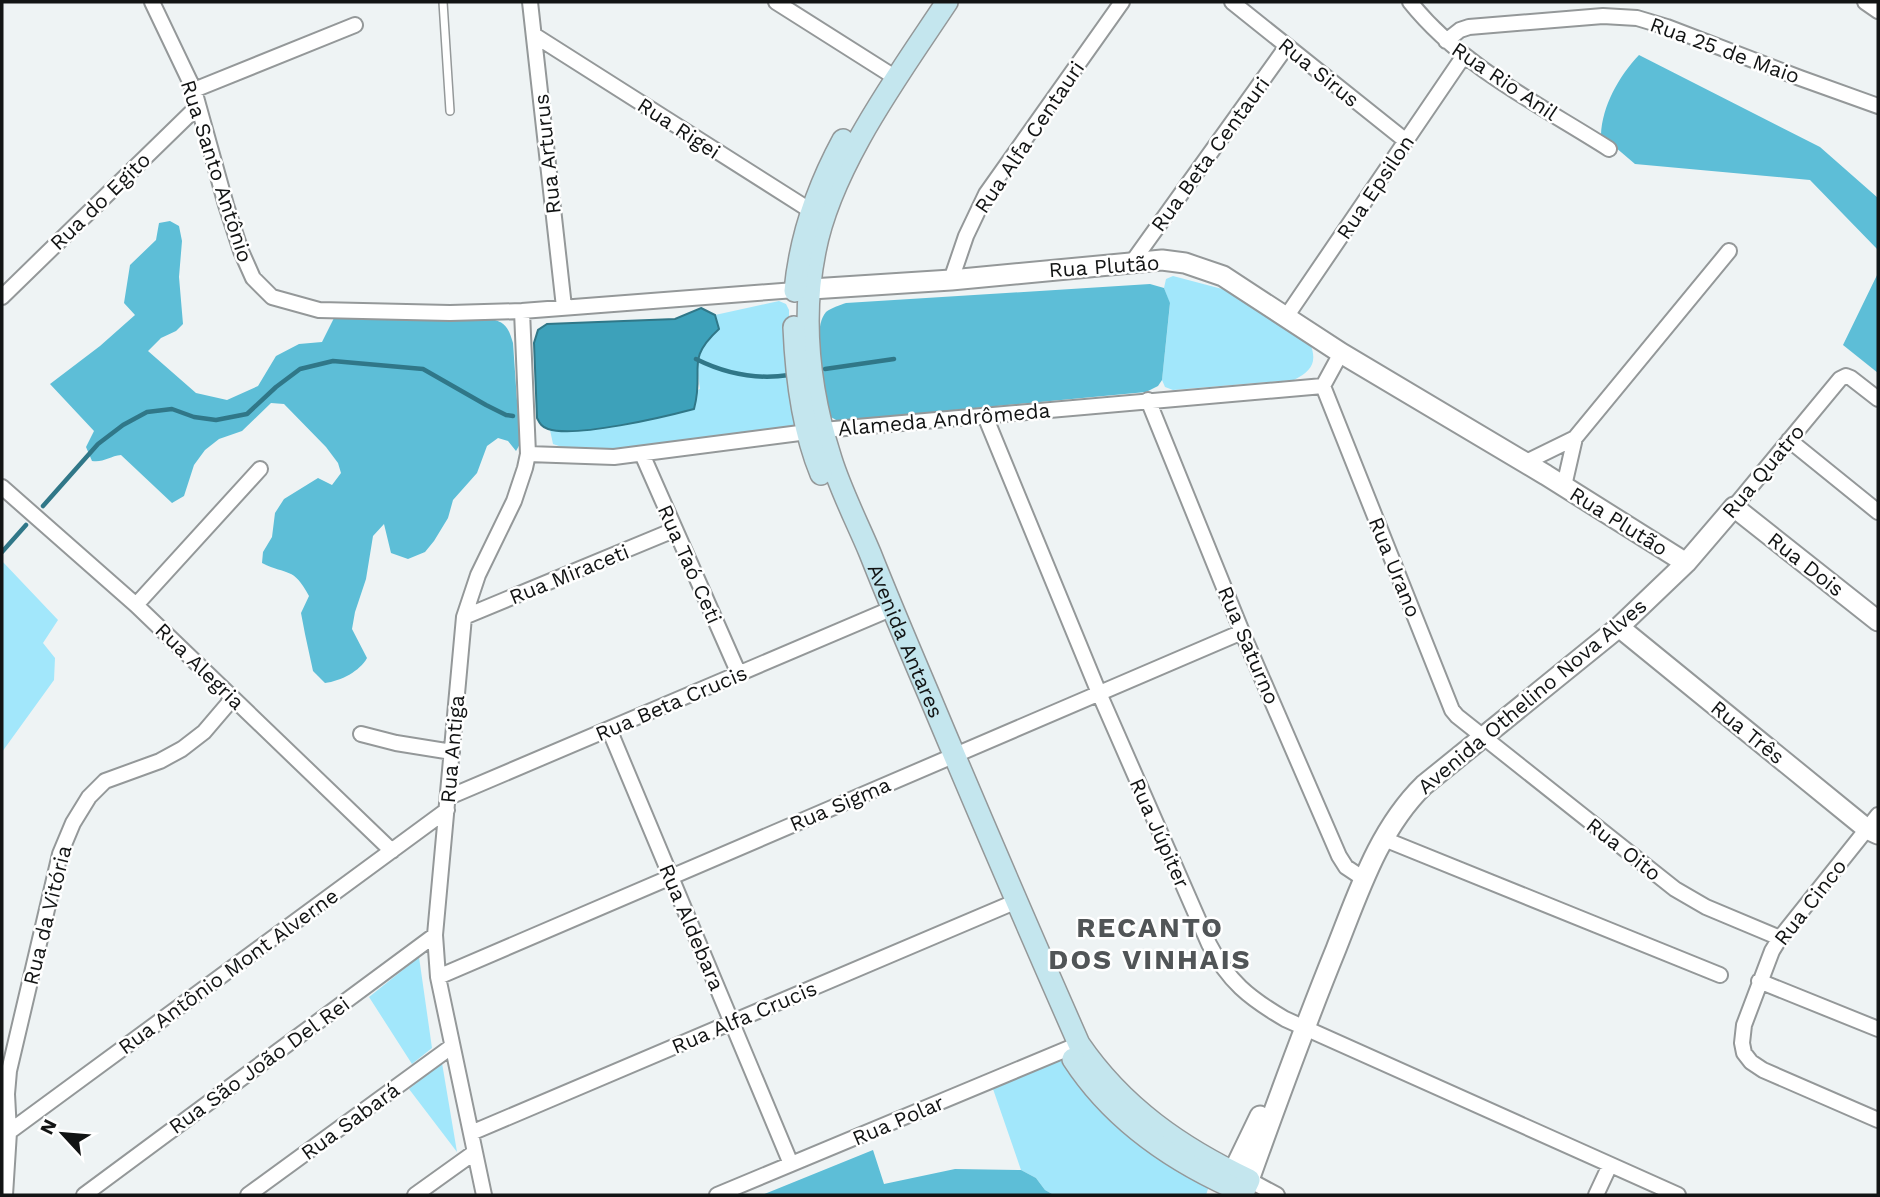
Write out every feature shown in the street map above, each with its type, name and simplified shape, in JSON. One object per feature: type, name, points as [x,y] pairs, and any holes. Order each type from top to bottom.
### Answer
[{"type":"main road","name":"Avenida Antares","points":[[890,75],[930,2]]},
{"type":"main road","name":"Avenida Antares","points":[[947,2],[890,75],[841,145],[818,215],[799,254],[802,289],[796,360],[816,431],[818,465],[886,611],[1010,904],[1090,1083],[1132,1127],[1173,1156],[1238,1188]]},
{"type":"street","name":"Rua Santo Antônio","points":[[152,2],[194,90],[242,251],[253,278],[272,298],[319,310],[438,313],[522,311]]},
{"type":"street","name":"Rua Arturus","points":[[530,2],[564,307]]},
{"type":"street","points":[[776,2],[890,75]]},
{"type":"street","name":"Rua Alfa Centauri","points":[[951,280],[966,236],[986,194],[1122,2]]},
{"type":"street","name":"Rua Sirus","points":[[1232,2],[1406,141]]},
{"type":"street","name":"Rua Rio Anil","points":[[1410,2],[1463,57],[1609,149]]},
{"type":"street","points":[[1865,2],[1878,11]]},
{"type":"street","name":"Rua 25 de Maio","points":[[1446,41],[1460,30],[1469,27],[1603,16],[1637,18],[1878,106]]},
{"type":"street","points":[[194,90],[355,25]]},
{"type":"street","name":"Rua Rigei","points":[[534,35],[818,215]]},
{"type":"street","name":"Rua Beta Centauri","points":[[1133,261],[1287,46]]},
{"type":"street","name":"Rua Epsilon","points":[[1286,317],[1463,57]]},
{"type":"street","name":"Rua do Egito","points":[[2,297],[198,106]]},
{"type":"street","points":[[1525,462],[1575,438],[1729,251]]},
{"type":"street","name":"Rua Plutão","points":[[522,311],[951,280],[1133,261],[1162,260],[1185,263],[1212,270],[1341,353],[1564,485],[1686,563]]},
{"type":"street","name":"Rua Antiga","points":[[484,1195],[451,1047],[438,977],[435,935],[464,617],[478,575],[522,483],[528,453],[522,311]]},
{"type":"street","points":[[1323,386],[1341,353]]},
{"type":"street","name":"Rua Quatro","points":[[1686,563],[1840,379],[1846,376],[1851,378],[1878,399]]},
{"type":"street","name":"Alameda Andrômeda","points":[[528,453],[589,457],[642,454],[816,431],[1323,386]]},
{"type":"street","name":"Rua Urano","points":[[1323,386],[1452,710],[1462,722],[1482,737]]},
{"type":"street","name":"Rua Saturno","points":[[1148,400],[1242,632],[1339,856],[1346,867],[1364,879]]},
{"type":"street","name":"Rua Júpiter","points":[[985,416],[1099,693],[1216,958],[1240,990],[1285,1019],[1678,1195]]},
{"type":"street","points":[[1564,485],[1575,438]]},
{"type":"street","points":[[1789,440],[1878,512]]},
{"type":"street","name":"Rua Taó Ceti","points":[[642,454],[738,674]]},
{"type":"street","points":[[136,606],[260,469]]},
{"type":"street","name":"Rua Alegria","points":[[2,487],[136,606],[392,851]]},
{"type":"street","name":"Rua Dois","points":[[1734,507],[1878,621]]},
{"type":"street","name":"Rua Miraceti","points":[[464,617],[674,530]]},
{"type":"street","name":"Avenida Othelino Nova Alves","points":[[1238,1188],[1364,879],[1384,839],[1411,797],[1619,626],[1686,563]]},
{"type":"street","name":"Rua Beta Crucis","points":[[448,803],[609,729],[886,611]]},
{"type":"street","name":"Rua Três","points":[[1619,626],[1875,826]]},
{"type":"street","name":"Rua Sigma","points":[[438,977],[1242,632]]},
{"type":"street","name":"Rua da Vitória","points":[[5,1195],[9,1071],[66,835],[89,797],[105,781],[160,761],[182,749],[204,732],[233,698]]},
{"type":"street","name":"Rua Aldebara","points":[[609,729],[791,1164]]},
{"type":"street","points":[[361,734],[452,752]]},
{"type":"street","name":"Rua Oito","points":[[1482,737],[1675,889],[1706,907],[1780,938]]},
{"type":"street","name":"Rua Antônio Mont Alverne","points":[[5,1133],[392,851],[448,803]]},
{"type":"street","name":"Rua Cinco","points":[[1875,826],[1780,938],[1759,981],[1744,1025],[1742,1043],[1744,1053],[1763,1070],[1878,1120]]},
{"type":"street","points":[[1384,839],[1720,975]]},
{"type":"street","name":"Rua Alfa Crucis","points":[[471,1133],[1010,904]]},
{"type":"street","name":"Rua São João Del Rei","points":[[84,1195],[435,935]]},
{"type":"street","points":[[1759,981],[1878,1029]]},
{"type":"street","name":"Rua Sabará","points":[[248,1195],[451,1047]]},
{"type":"street","name":"Rua Polar","points":[[717,1195],[1073,1047]]},
{"type":"street","points":[[415,1195],[475,1152]]},
{"type":"street","points":[[1597,1195],[1610,1165]]},
{"type":"street","name":"Avenida Antares","points":[[1238,1188],[1277,1195]]},
{"type":"lane","points":[[443,2],[450,111]]},
{"type":"shaded area","points":[[1639,55],[1820,147],[1878,198],[1878,250],[1810,180],[1635,164],[1601,135],[1608,102],[1625,72]]},
{"type":"shaded area","points":[[170,221],[179,226],[182,241],[179,277],[183,324],[176,331],[161,338],[148,351],[196,393],[227,400],[258,386],[276,356],[299,344],[322,342],[334,318],[491,319],[503,324],[510,334],[513,343],[520,444],[516,451],[508,441],[498,438],[487,446],[477,473],[453,500],[448,518],[425,552],[408,559],[391,553],[384,524],[373,536],[366,579],[352,629],[367,658],[355,671],[337,680],[325,683],[313,671],[301,613],[309,596],[299,580],[289,573],[262,563],[263,552],[272,537],[275,513],[284,499],[318,478],[332,485],[341,473],[338,463],[326,447],[284,404],[271,403],[242,431],[219,439],[205,450],[194,465],[184,496],[172,503],[121,455],[92,461],[86,447],[94,431],[50,384],[135,315],[124,303],[130,265],[156,240],[159,223]]},
{"type":"shaded area","points":[[1878,273],[1878,373],[1843,345]]},
{"type":"shaded area","points":[[1173,276],[1226,290],[1310,343],[1313,361],[1309,370],[1294,380],[1173,390],[1165,387],[1162,380],[1170,304],[1164,288],[1166,279]]},
{"type":"shaded area","points":[[1150,284],[1164,288],[1170,303],[1162,380],[1158,386],[1146,392],[838,421],[829,416],[820,362],[819,332],[826,312],[836,307],[846,303]]},
{"type":"shaded area","points":[[779,301],[786,304],[789,310],[789,348],[797,424],[790,430],[641,449],[562,447],[553,444],[550,430],[625,425],[700,389],[699,356],[705,344],[719,329],[715,315]]},
{"type":"shaded area","points":[[701,308],[715,315],[719,329],[708,340],[699,358],[694,409],[599,429],[561,431],[548,429],[540,424],[537,418],[534,343],[538,330],[547,324],[675,319]]},
{"type":"shaded area","points":[[2,561],[58,620],[43,643],[55,658],[54,680],[2,752]]},
{"type":"shaded area","points":[[419,957],[432,1048],[412,1064],[369,997]]},
{"type":"shaded area","points":[[1063,1058],[1115,1125],[1143,1148],[1207,1184],[1206,1195],[1054,1195],[1045,1190],[1036,1178],[1021,1170],[993,1089]]},
{"type":"shaded area","points":[[442,1063],[457,1152],[409,1089]]},
{"type":"shaded area","points":[[873,1150],[884,1184],[955,1169],[1021,1170],[1036,1178],[1045,1190],[1054,1195],[762,1195]]},
{"type":"waterway","points":[[696,359],[719,369],[741,374],[765,377],[789,375]]},
{"type":"waterway","points":[[825,369],[894,359]]},
{"type":"waterway","points":[[43,506],[98,444],[123,425],[147,412],[172,409],[194,417],[216,420],[247,414],[300,369],[333,361],[423,369],[486,405],[513,416]]},
{"type":"waterway","points":[[2,552],[26,525]]},
{"type":"district","name":"RECANTO DOS VINHAIS","points":[[1150,943]]}]
